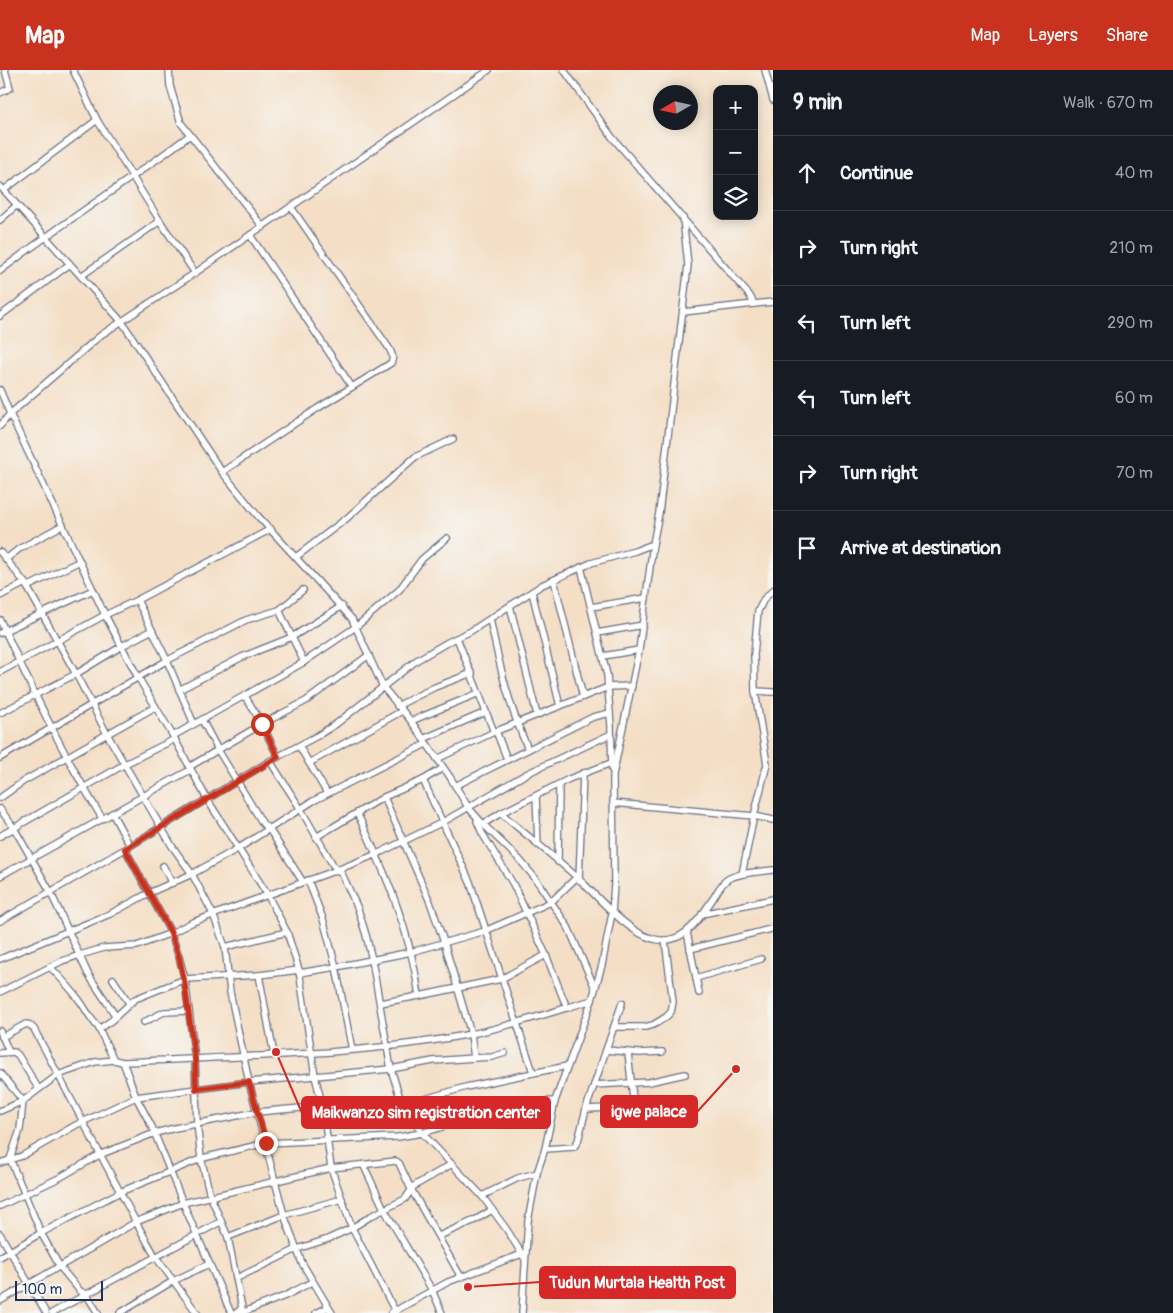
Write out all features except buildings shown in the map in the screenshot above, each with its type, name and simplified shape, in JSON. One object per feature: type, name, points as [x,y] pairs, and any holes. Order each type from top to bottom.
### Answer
[{"type":"street","points":[[0,93],[10,88],[5,70]]},
{"type":"street","points":[[73,70],[97,120],[195,273]]},
{"type":"street","points":[[169,70],[170,86],[181,123],[263,226]]},
{"type":"street","points":[[0,426],[10,414],[101,335],[195,273],[489,70]]},
{"type":"street","points":[[564,70],[612,137],[750,296],[754,304]]},
{"type":"street","points":[[765,70],[773,100]]},
{"type":"street","points":[[97,120],[2,188],[122,322],[222,472],[270,529],[342,606],[357,626],[383,687],[399,709],[411,721],[474,815],[519,859],[535,878],[568,927],[595,988]]},
{"type":"street","points":[[0,271],[45,236],[159,159],[190,135]]},
{"type":"street","points":[[0,220],[17,205]]},
{"type":"street","points":[[222,472],[391,362],[393,355],[291,207]]},
{"type":"street","points":[[613,775],[639,650],[659,513],[688,265],[683,218]]},
{"type":"street","points":[[81,276],[160,221]]},
{"type":"street","points":[[250,235],[352,387]]},
{"type":"street","points":[[0,316],[70,264]]},
{"type":"street","points":[[683,312],[773,302]]},
{"type":"street","points":[[0,390],[105,615],[138,677],[174,738],[189,769],[267,894],[287,932],[299,972],[315,1076],[323,1108],[326,1142],[331,1168],[352,1228],[394,1312],[432,1290],[461,1277],[523,1256]]},
{"type":"street","points":[[296,557],[347,518],[415,457],[453,439]]},
{"type":"street","points":[[63,525],[2,556],[26,585],[107,734],[160,827],[192,874],[213,914],[224,947],[230,992],[249,1082],[284,1215],[297,1250],[312,1282],[329,1310],[316,1313]]},
{"type":"street","points":[[0,672],[270,529]]},
{"type":"street","points":[[0,836],[304,662],[357,626],[398,590],[422,559],[447,538]]},
{"type":"street","points":[[0,921],[336,724],[417,660],[471,631],[532,592],[581,567],[653,544]]},
{"type":"street","points":[[0,596],[80,561]]},
{"type":"street","points":[[522,1313],[523,1256],[537,1173],[545,1148],[555,1101],[592,1000],[602,965],[612,913],[614,884],[613,775],[608,687],[581,567]]},
{"type":"street","points":[[554,580],[583,697]]},
{"type":"street","points":[[2,632],[93,590]]},
{"type":"street","points":[[0,758],[166,661],[246,620],[279,610],[303,590]]},
{"type":"street","points":[[742,874],[766,764],[755,691],[754,654],[758,611],[764,599],[773,590]]},
{"type":"street","points":[[532,592],[560,706]]},
{"type":"street","points":[[591,607],[646,598]]},
{"type":"street","points":[[137,600],[194,724]]},
{"type":"street","points":[[179,690],[242,656],[292,637],[342,606]]},
{"type":"street","points":[[510,606],[537,715]]},
{"type":"street","points":[[279,610],[304,662]]},
{"type":"street","points":[[490,619],[503,682],[516,723],[528,749]]},
{"type":"street","points":[[0,620],[2,632],[21,662],[83,788],[102,818]]},
{"type":"street","points":[[597,633],[643,624]]},
{"type":"street","points":[[0,713],[76,674],[152,630]]},
{"type":"street","points":[[457,638],[507,759]]},
{"type":"street","points":[[602,656],[639,650]]},
{"type":"street","points":[[0,876],[143,796],[262,724],[306,701],[369,655]]},
{"type":"street","points":[[309,763],[435,688],[472,674]]},
{"type":"street","points":[[437,759],[495,731],[608,687],[632,686]]},
{"type":"street","points":[[755,691],[773,692]]},
{"type":"street","points":[[411,721],[479,692]]},
{"type":"street","points":[[245,696],[262,724],[278,757]]},
{"type":"street","points":[[0,798],[24,781],[155,707]]},
{"type":"street","points":[[0,959],[110,914],[149,893],[192,874],[239,848],[300,808],[327,793],[486,712]]},
{"type":"street","points":[[455,786],[594,716],[610,713]]},
{"type":"street","points":[[202,720],[237,782],[264,824],[306,881],[323,919],[336,968],[352,1050]]},
{"type":"street","points":[[0,992],[50,967],[80,955],[104,948],[137,946],[171,933],[192,922],[377,854],[443,822],[526,774],[611,734]]},
{"type":"street","points":[[299,746],[327,793]]},
{"type":"street","points":[[270,761],[337,870],[342,874],[358,909],[372,960],[391,1069],[400,1098],[422,1133],[482,1196],[523,1256]]},
{"type":"street","points":[[483,824],[501,813],[583,773],[611,763]]},
{"type":"street","points":[[316,837],[384,797],[422,780],[443,768]]},
{"type":"street","points":[[99,1028],[112,1020],[115,1015],[135,999],[184,980],[336,968],[411,952],[485,931],[551,902],[578,879],[583,773]]},
{"type":"street","points":[[422,780],[470,882],[533,1072]]},
{"type":"street","points":[[558,785],[558,862]]},
{"type":"street","points":[[536,796],[538,845]]},
{"type":"street","points":[[384,797],[430,902],[444,942],[471,1034],[474,1058]]},
{"type":"street","points":[[613,804],[754,816],[773,820]]},
{"type":"street","points":[[0,809],[14,828],[50,891],[88,974],[115,1015]]},
{"type":"street","points":[[112,813],[149,893],[171,933],[179,957],[189,1010],[195,1059],[197,1124],[201,1158],[210,1195],[228,1237],[242,1308],[236,1313]]},
{"type":"street","points":[[357,813],[377,854],[392,892],[411,952],[419,996]]},
{"type":"street","points":[[501,813],[578,879],[612,913],[641,934],[653,939],[677,938],[687,932],[702,914],[722,884],[728,879],[742,874],[773,870]]},
{"type":"street","points":[[474,815],[482,833],[513,884],[546,955],[567,1008]]},
{"type":"street","points":[[163,866],[172,883]]},
{"type":"street","points":[[702,914],[773,899]]},
{"type":"street","points":[[690,949],[771,929]]},
{"type":"street","points":[[224,947],[287,932]]},
{"type":"street","points":[[687,932],[699,993]]},
{"type":"street","points":[[614,1026],[646,1027],[660,1021],[670,1012],[673,1002],[665,940]]},
{"type":"street","points":[[380,1003],[501,978],[546,955]]},
{"type":"street","points":[[696,978],[761,959]]},
{"type":"street","points":[[50,967],[81,1002],[99,1028],[114,1060]]},
{"type":"street","points":[[259,975],[274,1055]]},
{"type":"street","points":[[112,979],[129,1003]]},
{"type":"street","points":[[0,1111],[23,1101],[58,1074],[96,1062],[312,1054],[388,1047],[471,1034],[516,1023],[592,1000]]},
{"type":"street","points":[[545,1148],[574,1146],[578,1141],[586,1109],[622,1003]]},
{"type":"street","points":[[144,1022],[164,1012],[189,1010]]},
{"type":"street","points":[[9,1052],[1,1034],[26,1024],[34,1029],[99,1156],[136,1222],[156,1256],[196,1313]]},
{"type":"street","points":[[606,1050],[628,1053],[662,1052]]},
{"type":"street","points":[[0,1053],[14,1052],[18,1055],[38,1088]]},
{"type":"street","points":[[0,1163],[22,1156],[82,1122],[136,1097],[249,1082],[391,1069],[434,1061],[492,1057],[505,1053]]},
{"type":"street","points":[[586,1109],[632,1108],[635,1104],[628,1053]]},
{"type":"street","points":[[124,1062],[136,1097],[155,1133],[182,1203],[230,1313]]},
{"type":"street","points":[[404,1105],[466,1087],[567,1066]]},
{"type":"street","points":[[0,1072],[23,1101],[20,1130],[10,1159],[24,1194],[41,1233],[60,1267],[80,1291],[86,1294],[98,1313]]},
{"type":"street","points":[[594,1085],[649,1082],[685,1074]]},
{"type":"street","points":[[0,1206],[59,1178],[99,1156],[155,1133],[257,1112],[323,1108],[400,1098]]},
{"type":"street","points":[[0,1257],[41,1233],[120,1192],[201,1158],[266,1143],[326,1142],[398,1137],[422,1133],[516,1104],[555,1101]]},
{"type":"street","points":[[0,1301],[136,1222],[182,1203],[331,1168],[398,1162],[411,1189],[461,1277]]},
{"type":"street","points":[[237,1278],[297,1250],[352,1228],[405,1199],[414,1186],[452,1164]]},
{"type":"street","points":[[364,1166],[384,1209],[432,1290],[442,1313]]},
{"type":"street","points":[[482,1196],[518,1178],[537,1173]]},
{"type":"street","points":[[228,1237],[284,1215],[342,1199]]},
{"type":"street","points":[[439,1236],[492,1210]]},
{"type":"street","points":[[52,1313],[220,1222]]},
{"type":"street","points":[[0,1234],[46,1313]]},
{"type":"street","points":[[120,1313],[173,1281],[209,1264]]},
{"type":"street","points":[[241,1313],[285,1296],[312,1282]]},
{"type":"place","name":"Maikwanzo sim registration center","points":[[276,1052]]},
{"type":"place","name":"igwe palace","points":[[736,1069]]},
{"type":"place","name":"Tudun Murtala Health Post","points":[[468,1287]]},
{"type":"route","points":[[262,724],[278,757],[125,849],[171,933],[179,957],[195,1059],[196,1089],[249,1082],[266,1143]]}]
